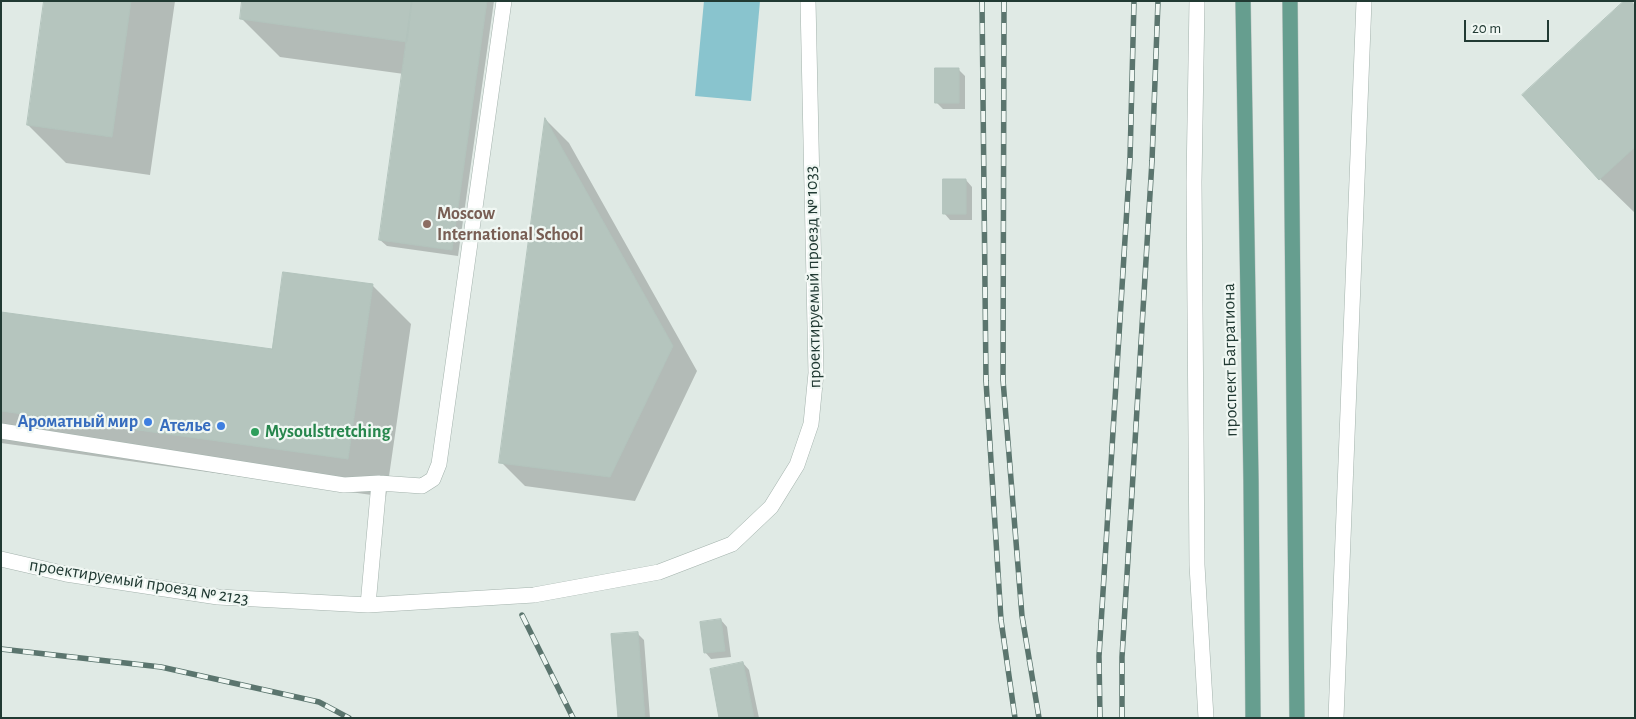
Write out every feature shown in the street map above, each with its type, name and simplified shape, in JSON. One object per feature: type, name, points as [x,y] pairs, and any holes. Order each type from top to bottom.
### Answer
[{"type":"main road","name":"проспект Багратиона","points":[[1243,1],[1252,480],[1253,718]]},
{"type":"main road","points":[[1290,1],[1297,718]]},
{"type":"street","points":[[1,431],[344,485],[378,483],[422,486],[432,479],[439,464],[504,1]]},
{"type":"street","name":"проектируемый проезд № 1033","points":[[368,606],[534,595],[660,572],[732,544],[771,507],[797,465],[811,424],[816,373],[808,1]]},
{"type":"street","points":[[1197,1],[1194,182],[1197,565],[1206,718]]},
{"type":"street","points":[[1336,718],[1364,1]]},
{"type":"street","points":[[368,606],[378,483]]},
{"type":"street","name":"проектируемый проезд № 2123","points":[[1,559],[66,574],[218,597],[368,606]]},
{"type":"water","points":[[704,1],[760,1],[751,101],[695,96]]},
{"type":"building","points":[[44,1],[131,1],[112,137],[27,125]]},
{"type":"building","points":[[242,1],[412,1],[407,42],[240,19]]},
{"type":"building","points":[[412,1],[487,1],[452,250],[379,240]]},
{"type":"building","points":[[1624,1],[1631,1],[1635,6],[1635,147],[1599,180],[1522,95]]},
{"type":"building","points":[[935,68],[959,68],[959,103],[935,103]]},
{"type":"building","points":[[545,118],[673,346],[610,477],[499,463]]},
{"type":"building","points":[[943,179],[966,179],[966,214],[943,214]]},
{"type":"building","points":[[283,272],[373,284],[348,459],[1,411],[1,312],[272,349]]},
{"type":"building","points":[[721,619],[725,651],[704,653],[700,622]]},
{"type":"building","points":[[638,632],[645,718],[618,718],[611,634]]},
{"type":"building","points":[[743,662],[754,718],[719,718],[710,669]]},
{"type":"railway","points":[[982,1],[986,381],[1001,620],[1015,718]]},
{"type":"railway","points":[[1004,1],[1003,380],[1022,616],[1039,718]]},
{"type":"railway","points":[[1100,718],[1099,656],[1130,159],[1134,1]]},
{"type":"railway","points":[[1122,718],[1122,657],[1152,161],[1158,1]]},
{"type":"railway","points":[[522,615],[573,718]]},
{"type":"railway","points":[[1,649],[161,667],[319,702],[349,718]]},
{"type":"place","name":"Moscow International School","points":[[427,224]]},
{"type":"place","name":"Ароматный мир","points":[[148,422]]},
{"type":"place","name":"Ателье","points":[[221,426]]},
{"type":"place","name":"Mysoulstretching","points":[[255,432]]}]
